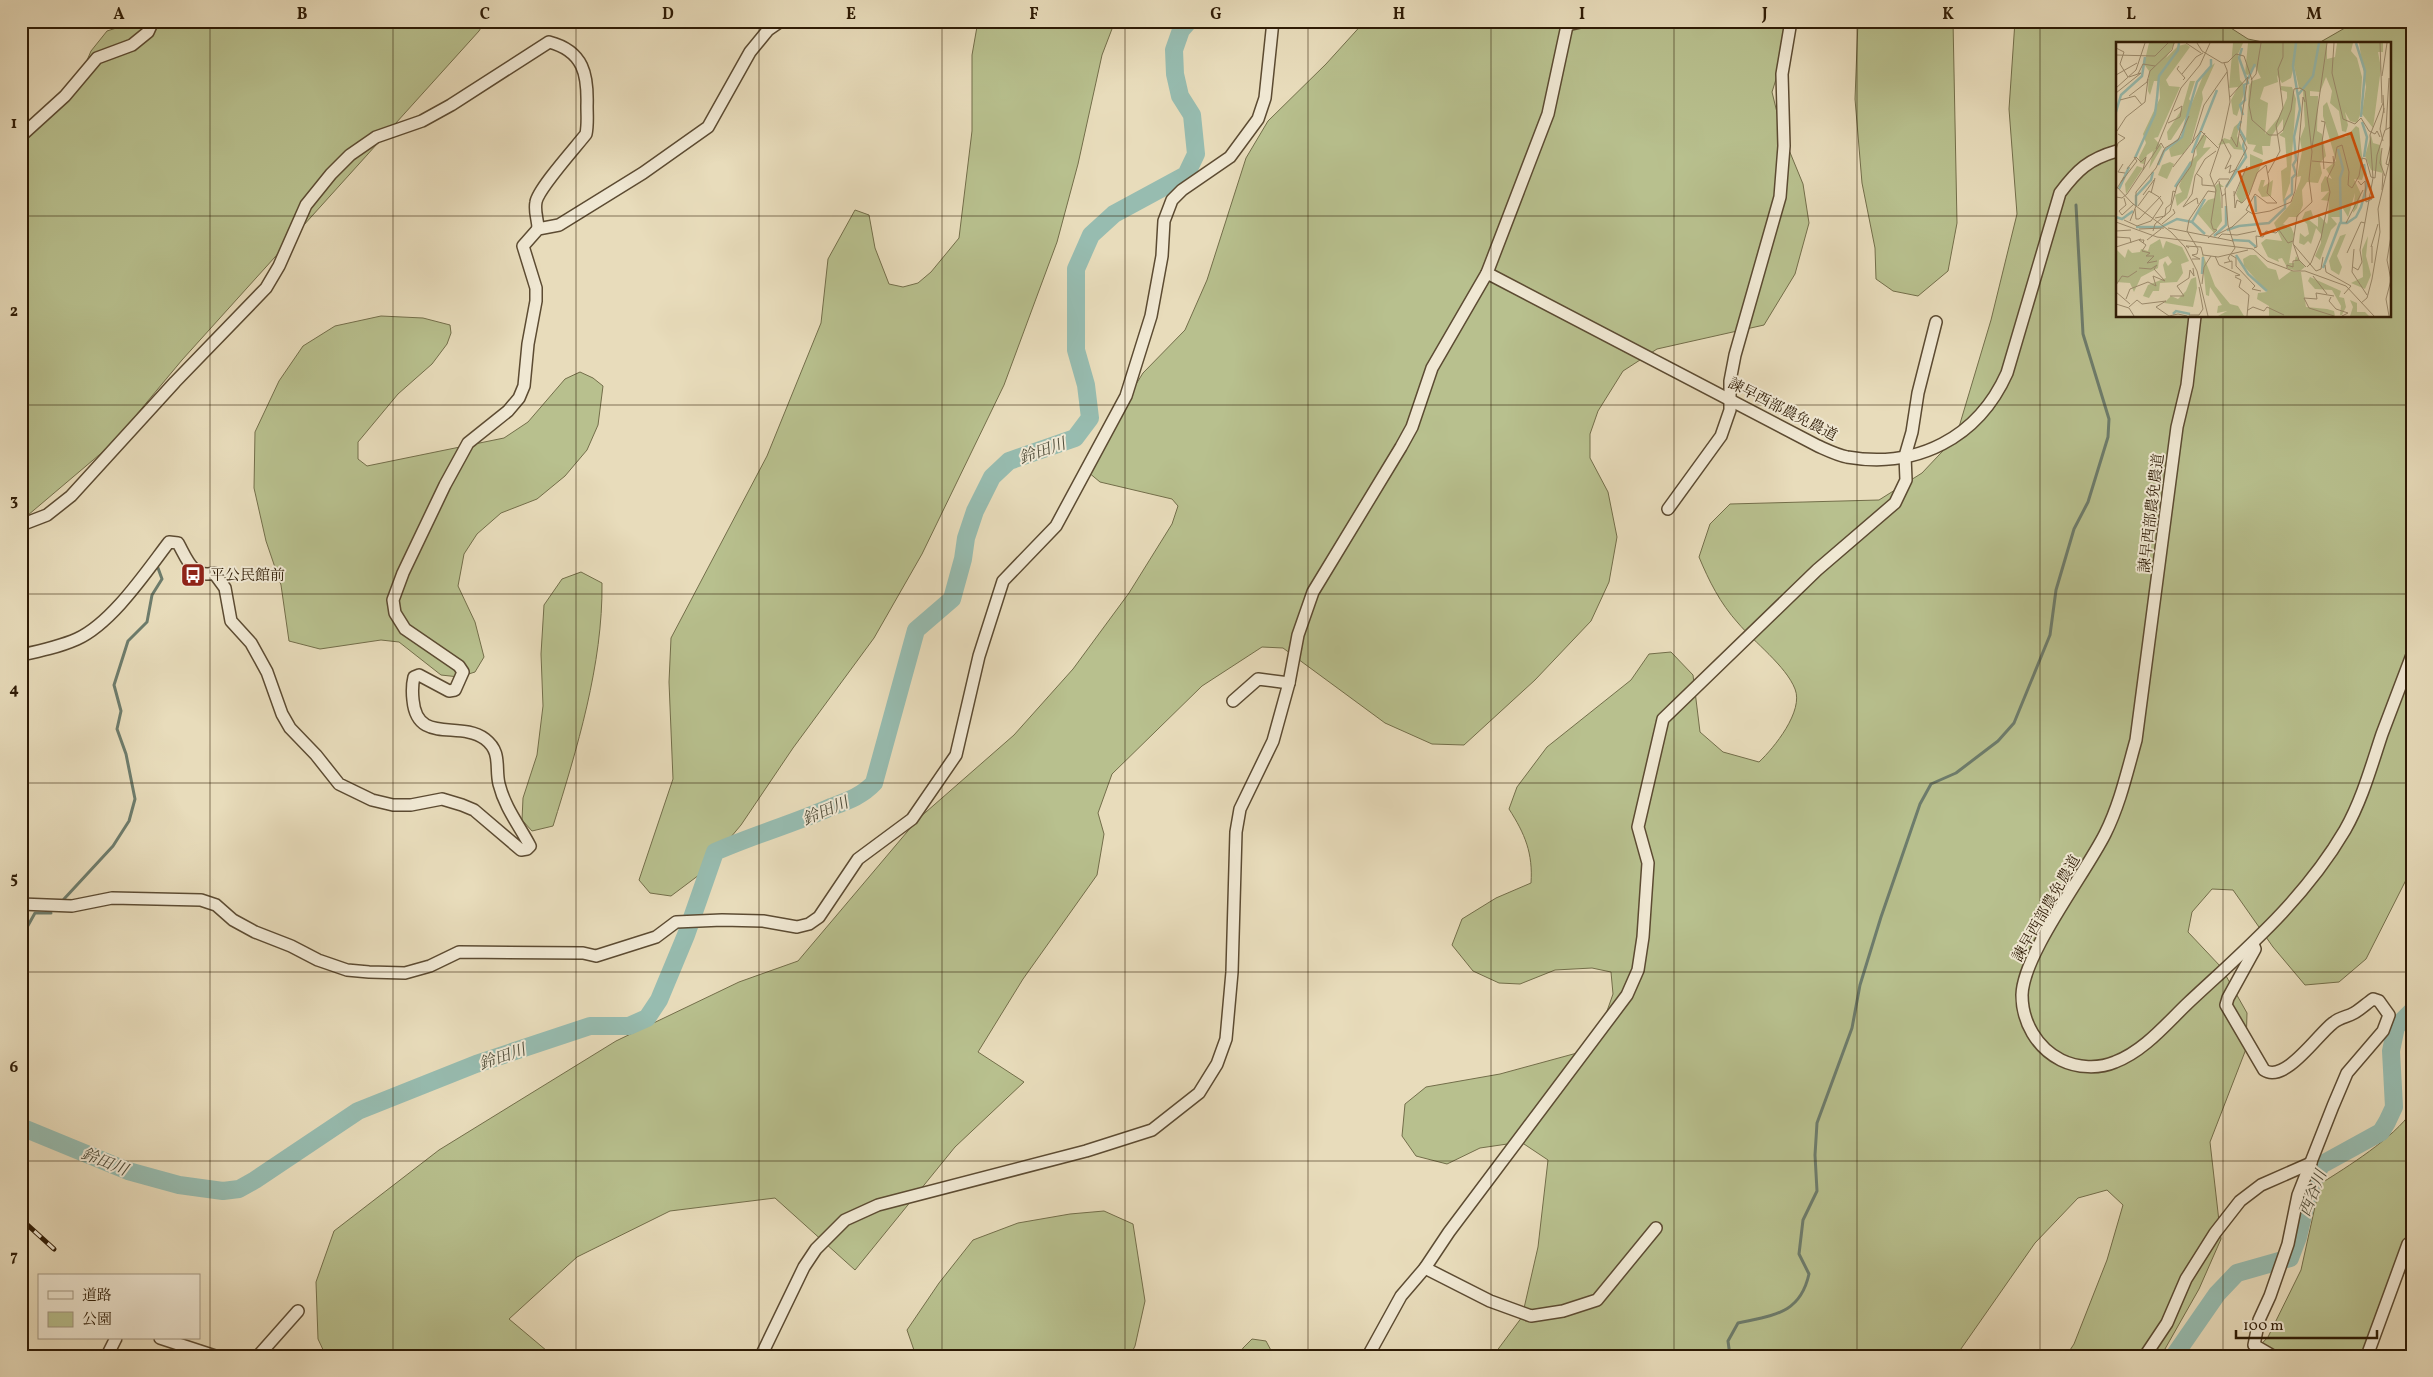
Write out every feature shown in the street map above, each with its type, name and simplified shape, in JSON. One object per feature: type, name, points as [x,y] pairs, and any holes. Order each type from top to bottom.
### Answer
[{"type":"street","points":[[21,136],[65,96],[96,58],[132,45],[148,32],[153,21]]},
{"type":"street","points":[[21,656],[78,639],[101,624],[154,564],[169,542],[178,543],[195,572],[205,576],[214,573],[225,588],[231,621],[251,643],[267,672],[282,714],[290,728],[339,784],[372,800],[393,805],[411,805],[442,799],[474,810],[503,837],[521,850],[527,849],[530,846],[507,809],[499,783],[497,755],[493,747],[483,738],[467,731],[435,729],[425,725],[414,712],[412,686],[414,677],[420,675],[449,691],[455,690],[463,672],[459,666],[405,629],[395,613],[394,600],[406,566],[445,485],[468,444],[508,411],[519,398],[524,386],[528,344],[536,301],[536,288],[523,246],[538,229],[559,225],[642,173],[708,127],[750,52],[768,30],[781,21]]},
{"type":"street","points":[[21,904],[72,906],[112,898],[201,900],[216,905],[233,920],[255,932],[291,946],[318,960],[346,970],[405,973],[430,966],[460,952],[575,952],[596,956],[656,937],[676,922],[763,921],[797,927],[809,924],[819,917],[858,859],[912,819],[930,791],[945,774],[956,755],[979,656],[1004,581],[1056,526],[1126,396],[1152,316],[1162,256],[1164,221],[1172,200],[1182,190],[1230,157],[1258,119],[1265,98],[1273,21]]},
{"type":"street","points":[[761,1356],[804,1267],[816,1249],[845,1220],[878,1205],[1086,1151],[1152,1130],[1198,1093],[1217,1064],[1226,1039],[1232,972],[1236,832],[1240,808],[1273,741],[1289,683],[1298,635],[1313,592],[1405,440],[1412,427],[1432,368],[1487,273],[1548,114],[1567,23],[1585,21]]},
{"type":"street","points":[[1668,509],[1721,436],[1730,410],[1729,398],[1734,355],[1780,197],[1784,146],[1782,74],[1791,21]]},
{"type":"street","points":[[21,525],[47,516],[71,496],[175,382],[266,288],[279,266],[306,205],[331,174],[350,155],[376,137],[429,117],[549,42],[563,46],[579,61],[586,76],[588,125],[586,134],[536,199],[534,210],[538,218],[538,229]]},
{"type":"street","name":"諫早西部農免農道","points":[[1487,273],[1818,446],[1845,457],[1876,460],[1904,456],[1948,443],[1972,424],[1994,396],[2010,363],[2029,291],[2060,193],[2075,173],[2092,160],[2116,151]]},
{"type":"street","name":"諫早西部農免農道","points":[[2195,318],[2187,385],[2177,426],[2136,740],[2123,789],[2106,832],[2048,930],[2023,981],[2022,997],[2029,1028],[2034,1038],[2056,1058],[2066,1063],[2093,1067],[2114,1063],[2152,1038],[2253,944],[2302,893],[2344,831],[2360,801],[2412,655]]},
{"type":"street","points":[[1368,1356],[1401,1296],[1425,1268],[1448,1232],[1627,995],[1638,970],[1643,937],[1648,863],[1638,827],[1664,719],[1818,570],[1894,503],[1906,480],[1904,456],[1912,432],[1918,393],[1936,322]]},
{"type":"street","points":[[1233,701],[1258,679],[1289,683]]},
{"type":"street","points":[[2253,944],[2255,949],[2226,1005],[2264,1070],[2269,1073],[2280,1072],[2310,1047],[2331,1024],[2354,1013],[2373,999],[2379,1001],[2388,1015],[2383,1031],[2347,1072],[2298,1195],[2279,1272],[2259,1320],[2254,1345],[2272,1356]]},
{"type":"street","points":[[2145,1356],[2167,1323],[2186,1279],[2215,1233],[2240,1201],[2261,1185],[2311,1163]]},
{"type":"street","points":[[1425,1268],[1490,1302],[1531,1316],[1564,1312],[1597,1300],[1656,1228]]},
{"type":"street","points":[[2367,1356],[2408,1244],[2412,1241]]},
{"type":"street","points":[[258,1356],[298,1311]]},
{"type":"street","points":[[107,1356],[115,1340]]},
{"type":"street","points":[[166,1340],[215,1356]]},
{"type":"green space","points":[[138,21],[485,21],[479,31],[182,360],[112,444],[21,521],[21,135],[73,93],[91,51],[107,31]]},
{"type":"green space","points":[[978,21],[1115,21],[1102,55],[1078,164],[1057,242],[1004,385],[922,554],[874,638],[793,748],[741,825],[699,875],[671,896],[650,893],[639,880],[673,779],[669,682],[671,638],[767,456],[821,323],[828,259],[855,210],[869,215],[875,248],[889,284],[903,287],[918,283],[931,272],[959,238],[972,131],[972,55]]},
{"type":"green space","points":[[1365,21],[1800,21],[1788,41],[1772,92],[1782,133],[1803,184],[1809,223],[1795,274],[1764,325],[1657,349],[1623,371],[1598,411],[1590,434],[1590,458],[1608,492],[1617,537],[1609,582],[1591,621],[1535,680],[1464,745],[1432,744],[1385,723],[1283,648],[1262,647],[1202,686],[1112,774],[1098,813],[1104,834],[1097,875],[1023,979],[978,1052],[1024,1082],[955,1147],[855,1270],[775,1198],[670,1211],[577,1257],[509,1319],[553,1356],[326,1356],[318,1339],[316,1282],[334,1231],[439,1150],[616,1041],[739,982],[798,961],[918,819],[1014,735],[1073,669],[1129,593],[1172,524],[1178,506],[1172,499],[1100,482],[1088,472],[1095,450],[1143,373],[1185,330],[1207,280],[1246,158],[1268,121],[1326,64]]},
{"type":"green space","points":[[1858,21],[1953,21],[1957,223],[1948,271],[1918,296],[1893,291],[1876,279],[1875,248],[1862,183],[1855,99]]},
{"type":"green space","points":[[2015,21],[2220,21],[2248,39],[2262,42],[2116,42],[2116,318],[2390,318],[2390,42],[2320,42],[2357,21],[2412,21],[2412,849],[2407,878],[2366,959],[2339,982],[2305,985],[2273,947],[2233,890],[2212,889],[2192,912],[2188,932],[2221,967],[2247,1013],[2246,1049],[2210,1142],[2221,1239],[2199,1289],[2161,1356],[2066,1356],[2074,1344],[2107,1260],[2123,1205],[2107,1190],[2078,1198],[2035,1243],[1956,1356],[1493,1356],[1522,1317],[1538,1247],[1548,1160],[1521,1142],[1480,1148],[1447,1164],[1416,1156],[1402,1136],[1405,1104],[1426,1087],[1500,1074],[1577,1053],[1600,1031],[1613,994],[1611,972],[1592,968],[1555,970],[1520,984],[1499,983],[1473,971],[1452,945],[1462,919],[1496,898],[1531,883],[1531,862],[1527,844],[1509,809],[1517,787],[1547,747],[1631,680],[1649,654],[1671,652],[1693,675],[1700,732],[1723,752],[1759,762],[1779,739],[1792,718],[1797,698],[1795,689],[1785,672],[1726,608],[1711,583],[1699,557],[1710,524],[1730,504],[1879,500],[1922,473],[1956,437],[1991,320],[2017,214],[2009,109]]},
{"type":"green space","points":[[381,316],[423,318],[450,325],[451,333],[447,344],[432,364],[398,394],[358,442],[358,459],[367,466],[504,438],[528,422],[565,379],[580,372],[593,378],[603,386],[598,425],[587,450],[565,476],[537,499],[501,513],[477,534],[464,554],[458,586],[475,622],[484,657],[475,672],[459,677],[441,675],[399,642],[381,640],[320,649],[289,641],[281,585],[266,541],[254,488],[255,432],[279,381],[303,346],[335,326]]},
{"type":"green space","points":[[581,572],[602,583],[601,614],[593,675],[579,737],[553,826],[532,831],[522,820],[523,798],[537,755],[543,706],[541,654],[544,605],[562,579]]},
{"type":"green space","points":[[2412,1111],[2412,1256],[2366,1356],[2250,1356],[2268,1337],[2301,1270],[2320,1184],[2356,1161],[2382,1141]]},
{"type":"green space","points":[[1104,1211],[1133,1224],[1145,1301],[1135,1346],[1130,1356],[916,1356],[907,1330],[939,1283],[973,1240],[1018,1223],[1070,1214]]},
{"type":"green space","points":[[1252,1339],[1266,1341],[1274,1356],[1239,1356],[1243,1348]]},
{"type":"waterway","name":"鈴田川","points":[[21,1127],[128,1171],[179,1185],[223,1191],[239,1189],[358,1111],[476,1064],[590,1026],[629,1026],[647,1018],[659,1000],[686,935],[715,852],[848,800],[859,795],[874,783],[916,630],[952,599],[963,559],[966,538],[975,511],[992,477],[1009,461],[1075,438],[1090,418],[1086,385],[1076,350],[1076,269],[1091,235],[1114,214],[1186,175],[1196,154],[1192,115],[1180,96],[1175,74],[1174,50],[1181,30],[1189,21]]},
{"type":"waterway","points":[[1730,1356],[1728,1341],[1738,1323],[1774,1315],[1784,1310],[1792,1305],[1805,1287],[1809,1274],[1799,1254],[1803,1220],[1817,1191],[1815,1155],[1817,1123],[1852,1028],[1860,985],[1920,804],[1931,784],[1956,773],[1998,741],[2014,723],[2050,635],[2056,590],[2074,529],[2088,502],[2108,437],[2109,419],[2083,334],[2076,205]]},
{"type":"waterway","points":[[64,899],[113,846],[129,821],[135,799],[126,754],[117,729],[121,711],[114,685],[128,641],[147,622],[152,595],[162,579],[158,568]]},
{"type":"waterway","points":[[21,938],[35,913],[51,913]]},
{"type":"waterway","name":"西谷川","points":[[2174,1356],[2217,1294],[2237,1273],[2290,1258],[2298,1237],[2309,1190],[2321,1165],[2381,1132],[2394,1107],[2391,1051],[2396,1027],[2412,1011]]},
{"type":"railway","points":[[21,1219],[54,1249]]},
{"type":"place","name":"平公民館前","points":[[193,575]]}]
